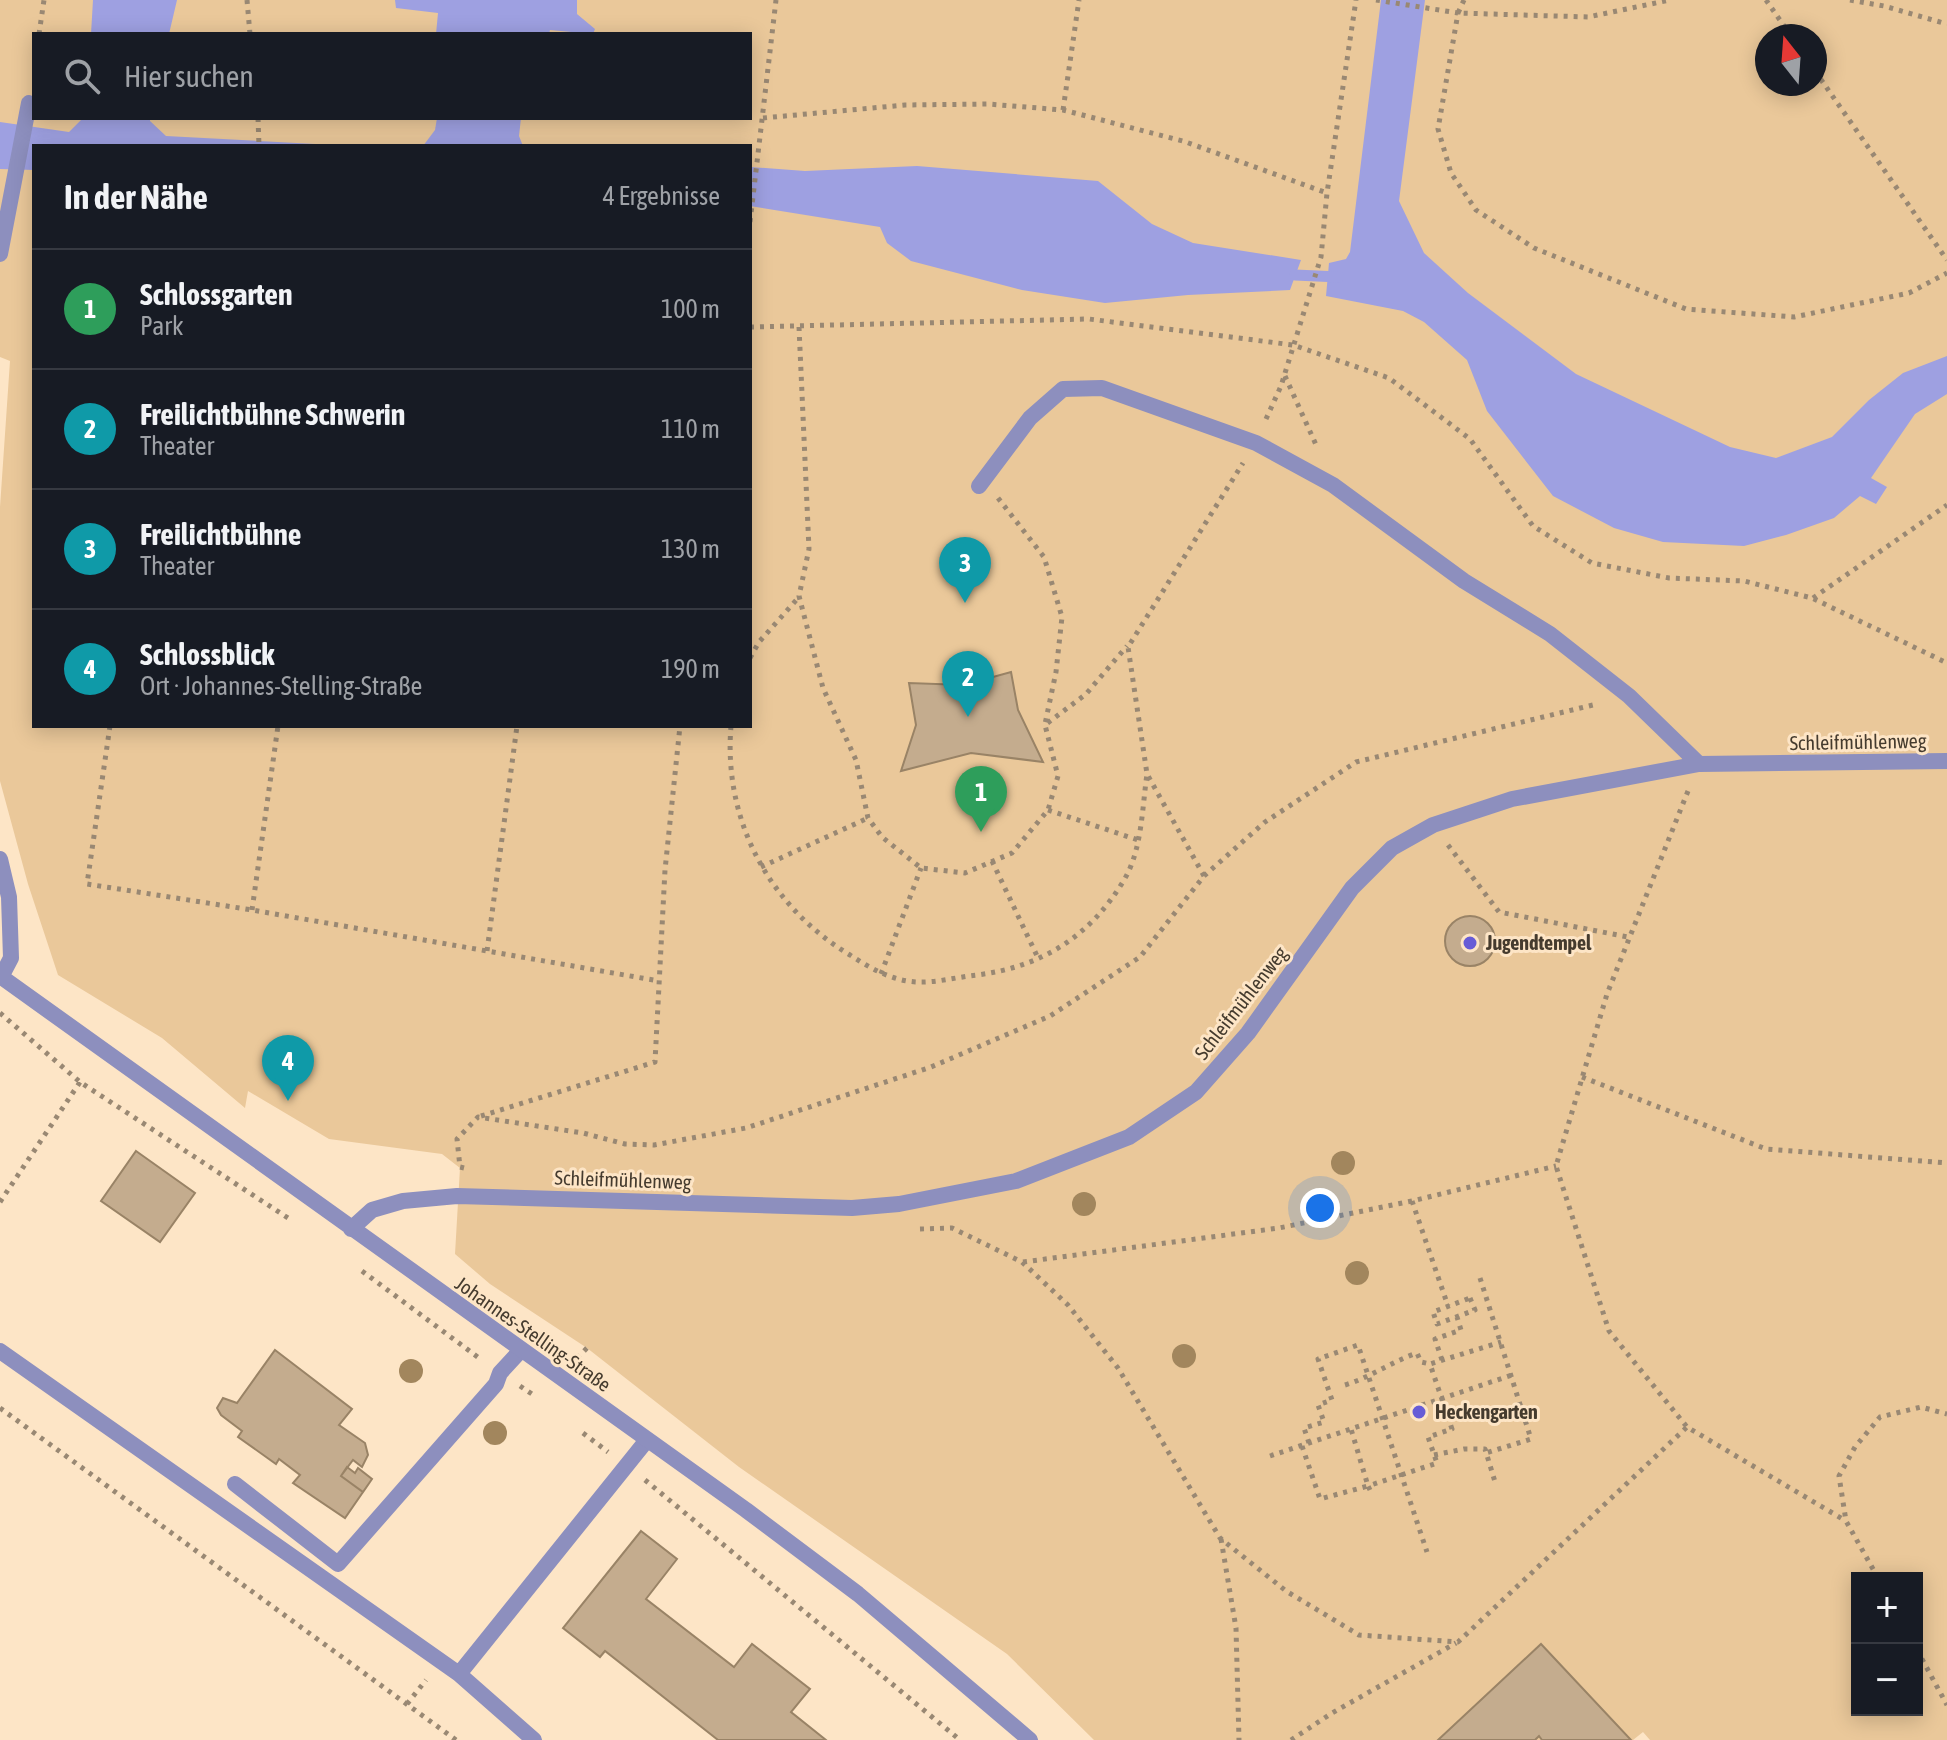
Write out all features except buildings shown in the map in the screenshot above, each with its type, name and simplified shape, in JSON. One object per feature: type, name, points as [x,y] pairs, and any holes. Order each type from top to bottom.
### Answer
[{"type":"street","points":[[0,254],[29,103]]},
{"type":"street","points":[[982,483],[1030,418],[1063,389],[1102,388],[1256,443],[1333,485],[1464,581],[1550,634],[1629,696],[1699,764]]},
{"type":"street","name":"Schleifmühlenweg","points":[[351,1229],[372,1210],[403,1201],[457,1196],[852,1208],[899,1204],[1016,1181],[1129,1137],[1196,1092],[1248,1033],[1352,888],[1392,848],[1433,825],[1512,799],[1699,764],[1947,761]]},
{"type":"street","points":[[0,859],[9,897],[11,958],[0,977]]},
{"type":"street","name":"Johannes-Stelling-Straße","points":[[0,977],[858,1594],[1030,1740]]},
{"type":"street","points":[[235,1484],[338,1564],[496,1384],[500,1373],[521,1350]]},
{"type":"street","points":[[0,1351],[459,1674],[534,1740]]},
{"type":"street","points":[[459,1674],[647,1440]]},
{"type":"path","points":[[39,32],[44,0]]},
{"type":"path","points":[[247,0],[250,32]]},
{"type":"path","points":[[752,214],[776,0]]},
{"type":"path","points":[[1063,110],[1079,0]]},
{"type":"path","points":[[731,728],[737,808],[761,867],[790,908],[822,938],[881,974],[916,982],[1007,971],[1039,960],[1088,928],[1125,879],[1139,840],[1147,774],[1128,647],[1256,443],[1284,374],[1321,257],[1327,193],[1356,0]]},
{"type":"path","points":[[1377,0],[1458,13],[1588,17],[1670,0]]},
{"type":"path","points":[[1464,0],[1458,13],[1438,129],[1451,173],[1476,210],[1534,248],[1686,309],[1794,317],[1909,293],[1947,273]]},
{"type":"path","points":[[1766,0],[1783,24]]},
{"type":"path","points":[[1850,0],[1883,3],[1947,24]]},
{"type":"path","points":[[1827,88],[1947,260]]},
{"type":"path","points":[[763,118],[905,105],[988,104],[1063,110],[1183,141],[1327,193]]},
{"type":"path","points":[[258,120],[259,144]]},
{"type":"path","points":[[752,327],[1089,319],[1293,345],[1389,378],[1470,439],[1533,526],[1592,563],[1669,578],[1744,581],[1812,598],[1947,663]]},
{"type":"path","points":[[799,327],[809,549],[799,596],[823,688],[856,760],[868,818],[882,837],[921,868],[965,873],[1012,853],[1048,810],[1058,776],[1045,725],[1056,672],[1062,617],[1044,557],[982,483]]},
{"type":"path","points":[[1284,374],[1333,485]]},
{"type":"path","points":[[1812,598],[1947,505]]},
{"type":"path","points":[[752,654],[799,596]]},
{"type":"path","points":[[1045,725],[1086,694],[1133,638]]},
{"type":"path","points":[[478,1117],[583,1133],[625,1144],[654,1145],[746,1128],[916,1072],[1050,1016],[1140,957],[1204,876],[1265,822],[1356,762],[1629,696]]},
{"type":"path","points":[[110,728],[87,884],[659,981]]},
{"type":"path","points":[[252,910],[278,728]]},
{"type":"path","points":[[487,951],[517,728]]},
{"type":"path","points":[[460,1167],[457,1139],[478,1117],[655,1062],[665,870],[680,728]]},
{"type":"path","points":[[1699,764],[1607,994],[1556,1166],[1609,1331],[1687,1427],[1846,1521]]},
{"type":"path","points":[[1147,774],[1204,876]]},
{"type":"path","points":[[1048,810],[1139,840]]},
{"type":"path","points":[[761,867],[868,818]]},
{"type":"path","points":[[1433,825],[1499,912],[1628,937]]},
{"type":"path","points":[[992,861],[1039,960]]},
{"type":"path","points":[[881,974],[921,868]]},
{"type":"path","points":[[0,1013],[80,1082],[296,1223]]},
{"type":"path","points":[[1582,1077],[1766,1149],[1947,1163]]},
{"type":"path","points":[[0,1202],[80,1082]]},
{"type":"path","points":[[1022,1262],[1279,1228],[1412,1201],[1556,1166]]},
{"type":"path","points":[[1412,1201],[1448,1306]]},
{"type":"path","points":[[912,1229],[952,1228],[1022,1262],[1068,1305],[1118,1368],[1220,1538],[1286,1591],[1359,1635],[1458,1642]]},
{"type":"path","points":[[360,1269],[535,1396]]},
{"type":"path","points":[[1480,1278],[1531,1439],[1486,1453]]},
{"type":"path","points":[[1470,1298],[1475,1310],[1437,1324],[1433,1312],[1448,1306],[1470,1298]]},
{"type":"path","points":[[1442,1360],[1435,1339],[1461,1330],[1457,1317]]},
{"type":"path","points":[[1345,1385],[1369,1377],[1389,1363],[1417,1353],[1421,1362],[1430,1364],[1501,1342]]},
{"type":"path","points":[[1309,1443],[1304,1428],[1324,1422],[1318,1405],[1332,1400],[1318,1359],[1358,1345],[1427,1552]]},
{"type":"path","points":[[577,1358],[587,1348]]},
{"type":"path","points":[[1302,1446],[1320,1499],[1369,1488],[1437,1463],[1428,1437],[1452,1429],[1430,1364]]},
{"type":"path","points":[[1270,1456],[1512,1375]]},
{"type":"path","points":[[1875,1572],[1846,1521],[1839,1476],[1855,1447],[1880,1417],[1921,1407],[1947,1414]]},
{"type":"path","points":[[0,1408],[456,1740]]},
{"type":"path","points":[[1291,1740],[1332,1713],[1458,1642],[1687,1427]]},
{"type":"path","points":[[1351,1429],[1369,1488]]},
{"type":"path","points":[[583,1433],[629,1465],[960,1740]]},
{"type":"path","points":[[1434,1455],[1464,1449],[1485,1449],[1496,1485]]},
{"type":"path","points":[[1220,1538],[1236,1628],[1239,1740]]},
{"type":"path","points":[[1923,1661],[1947,1705]]},
{"type":"shaded area","points":[[0,0],[1947,0],[1947,1740],[1650,1740],[1643,1732],[1633,1740],[1094,1740],[1007,1654],[739,1467],[587,1348],[490,1284],[455,1254],[460,1168],[442,1154],[329,1139],[248,1091],[245,1108],[162,1038],[58,975],[28,884],[0,781],[0,507],[10,361],[0,357]]},
{"type":"water","points":[[93,0],[177,0],[169,32],[91,32]]},
{"type":"water","points":[[395,0],[577,0],[577,14],[595,29],[594,32],[436,32],[438,13],[396,8]]},
{"type":"water","points":[[1381,0],[1425,0],[1399,201],[1424,253],[1468,293],[1576,374],[1730,447],[1776,458],[1832,437],[1869,400],[1903,373],[1947,356],[1947,394],[1915,414],[1871,478],[1887,487],[1876,504],[1860,496],[1834,518],[1744,546],[1663,542],[1614,528],[1553,496],[1487,411],[1467,360],[1424,322],[1403,311],[1326,296],[1329,263],[1346,259],[1350,252]]},
{"type":"water","points":[[81,120],[150,120],[166,136],[316,144],[32,144],[32,170],[0,169],[0,122],[69,132]]},
{"type":"water","points":[[437,120],[521,120],[519,136],[522,144],[424,144],[435,130]]},
{"type":"water","points":[[917,166],[1098,181],[1152,224],[1193,243],[1301,260],[1290,290],[1105,303],[1022,290],[911,261],[887,243],[880,227],[752,206],[752,167],[805,171]]},
{"type":"waterway","points":[[1295,275],[1339,277]]},
{"type":"place","name":"Freilichtbühne","points":[[965,603]]},
{"type":"place","name":"Freilichtbühne Schwerin","points":[[968,717]]},
{"type":"place","name":"Schlossgarten","points":[[981,832]]},
{"type":"place","name":"Jugendtempel","points":[[1470,943]]},
{"type":"place","name":"Schlossblick","points":[[288,1101]]},
{"type":"place","name":"Heckengarten","points":[[1419,1412]]}]
